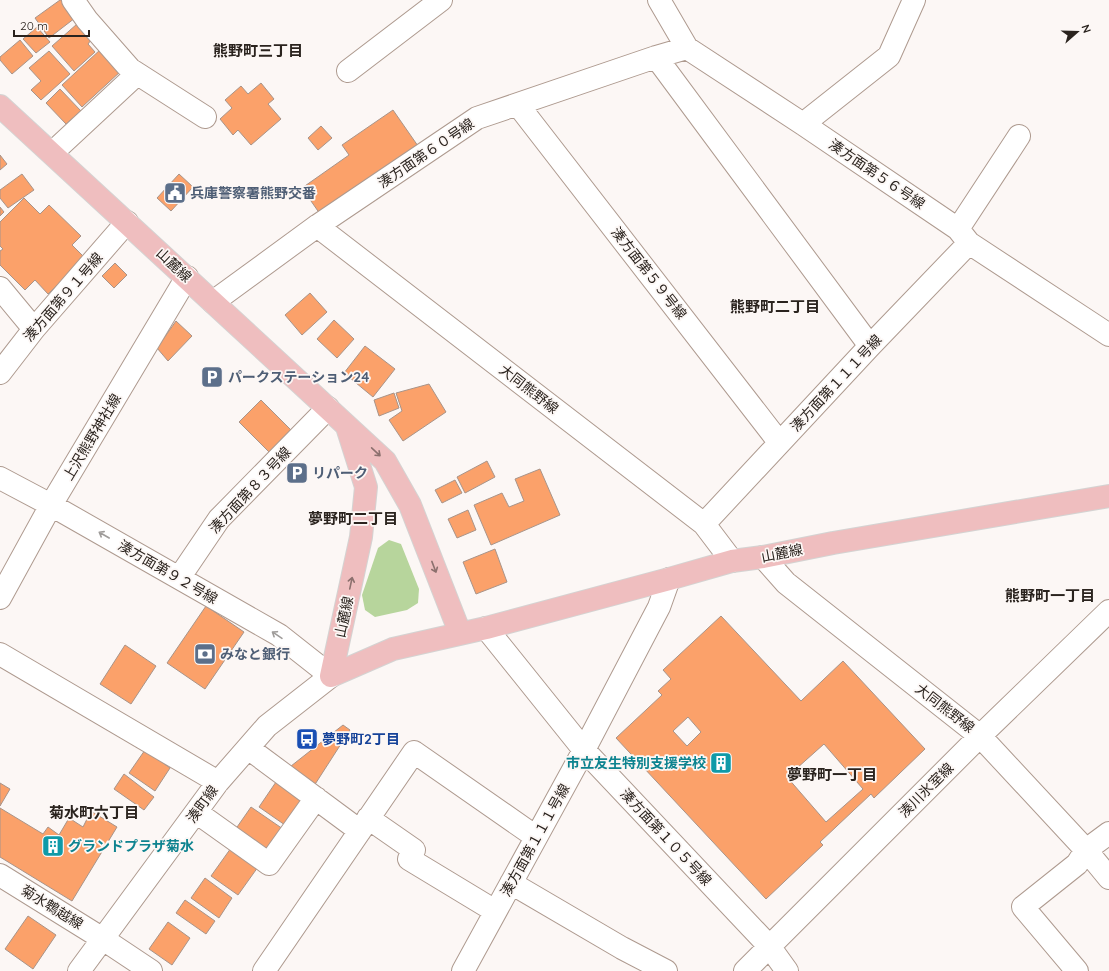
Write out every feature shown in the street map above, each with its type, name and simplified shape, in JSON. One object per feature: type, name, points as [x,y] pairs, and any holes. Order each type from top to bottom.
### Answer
[{"type":"main road","name":"山麓線","points":[[0,106],[385,461],[410,505],[460,633]]},
{"type":"main road","name":"山麓線","points":[[331,676],[362,537],[366,487],[347,426]]},
{"type":"main road","name":"山麓線","points":[[331,676],[393,649],[486,628],[732,561],[763,557],[833,543],[1109,496]]},
{"type":"street","points":[[73,0],[87,20],[130,69],[205,117]]},
{"type":"street","points":[[348,71],[441,0]]},
{"type":"street","name":"湊方面第５６号線","points":[[659,0],[687,48],[803,124],[1109,335]]},
{"type":"street","points":[[803,124],[888,56],[914,0]]},
{"type":"street","name":"湊方面第６０号線","points":[[214,302],[317,226],[477,118],[656,57],[687,48]]},
{"type":"street","points":[[656,57],[870,346]]},
{"type":"street","points":[[52,153],[137,74]]},
{"type":"street","name":"湊方面第５９号線","points":[[518,104],[780,442]]},
{"type":"street","name":"湊方面第１１１号線","points":[[704,524],[870,346],[964,236],[1019,136]]},
{"type":"street","name":"湊方面第９１号線","points":[[0,373],[34,329],[127,222]]},
{"type":"street","name":"大同熊野線","points":[[317,226],[704,524],[732,561]]},
{"type":"street","name":"上沢熊野神社線","points":[[0,598],[51,505],[187,277]]},
{"type":"street","points":[[0,288],[34,329]]},
{"type":"street","name":"湊方面第８３号線","points":[[179,578],[218,519],[328,408]]},
{"type":"street","name":"湊方面第９２号線","points":[[0,478],[51,505],[279,635],[331,676]]},
{"type":"street","name":"大同熊野線","points":[[763,557],[786,583],[980,736],[1086,850],[1109,878]]},
{"type":"street","name":"湊方面第１１１号線","points":[[463,971],[584,750],[659,607],[669,579]]},
{"type":"street","name":"湊川氷室線","points":[[745,971],[980,736],[1109,611]]},
{"type":"street","name":"湊方面第１０５号線","points":[[486,628],[584,750],[769,946],[787,971]]},
{"type":"street","points":[[0,654],[218,782]]},
{"type":"street","name":"湊町線","points":[[79,971],[218,782],[266,726],[331,676]]},
{"type":"street","points":[[248,748],[316,798],[364,825],[414,850],[409,859],[496,911]]},
{"type":"street","points":[[264,971],[414,752],[536,837]]},
{"type":"street","points":[[196,812],[269,864],[316,798]]},
{"type":"street","points":[[1077,971],[1023,907],[1077,864],[1086,850],[1109,834]]},
{"type":"street","name":"菊水鵯越線","points":[[0,875],[103,939],[151,971]]},
{"type":"street","points":[[511,883],[622,948],[666,971]]},
{"type":"green space","points":[[389,540],[401,544],[419,589],[418,603],[407,610],[375,617],[365,610],[362,595],[378,548]]},
{"type":"building","points":[[62,0],[75,18],[49,38],[35,18]]},
{"type":"building","points":[[77,24],[91,40],[88,44],[95,52],[74,71],[52,46]]},
{"type":"building","points":[[37,27],[50,42],[36,53],[23,39]]},
{"type":"building","points":[[20,40],[33,56],[12,74],[0,60],[0,57]]},
{"type":"building","points":[[101,49],[121,71],[82,107],[62,85]]},
{"type":"building","points":[[49,51],[70,74],[41,100],[31,90],[41,81],[29,68]]},
{"type":"building","points":[[261,83],[274,99],[268,104],[281,119],[251,145],[238,130],[233,135],[220,119],[232,108],[225,100],[241,86],[248,94]]},
{"type":"building","points":[[60,89],[81,111],[66,124],[46,103]]},
{"type":"building","points":[[393,110],[418,146],[320,214],[302,188],[349,155],[342,145]]},
{"type":"building","points":[[321,126],[332,138],[318,150],[308,138]]},
{"type":"building","points":[[0,155],[7,164],[0,170]]},
{"type":"building","points":[[22,174],[34,190],[8,208],[0,198],[0,190]]},
{"type":"building","name":"兵庫警察署熊野交番","points":[[179,174],[193,187],[171,211],[157,198]]},
{"type":"building","points":[[24,198],[40,214],[49,205],[81,236],[72,245],[85,258],[48,294],[35,280],[25,290],[0,265],[0,251],[3,249],[0,246],[0,222]]},
{"type":"building","points":[[0,207],[4,212],[0,216]]},
{"type":"building","points":[[115,263],[127,275],[114,288],[102,276]]},
{"type":"building","points":[[310,293],[327,312],[302,335],[285,315]]},
{"type":"building","points":[[334,320],[354,339],[337,358],[317,339]]},
{"type":"building","points":[[176,321],[192,336],[168,361],[157,348]]},
{"type":"building","points":[[365,346],[395,369],[373,397],[344,373]]},
{"type":"building","points":[[429,384],[446,412],[403,441],[389,420],[402,411],[396,393]]},
{"type":"building","points":[[394,393],[399,408],[379,416],[374,400]]},
{"type":"building","points":[[261,400],[292,431],[270,453],[239,422]]},
{"type":"building","points":[[487,461],[495,477],[465,493],[457,477]]},
{"type":"building","points":[[540,469],[560,515],[491,545],[474,505],[502,493],[509,507],[524,501],[515,479]]},
{"type":"building","points":[[455,480],[462,493],[442,503],[435,490]]},
{"type":"building","points":[[468,510],[476,530],[457,538],[448,519]]},
{"type":"building","points":[[495,549],[507,582],[476,594],[463,562]]},
{"type":"building","points":[[206,606],[244,632],[205,689],[167,663]]},
{"type":"building","name":"市立友生特別支援学校","points":[[721,616],[801,701],[843,661],[925,749],[874,798],[871,794],[820,842],[823,845],[766,899],[616,738],[662,695],[658,691],[671,679],[663,670]],"holes":[[[688,717],[701,732],[687,746],[673,731]],[[824,744],[863,789],[826,822],[787,777]]]},
{"type":"building","points":[[125,645],[156,666],[131,704],[100,684]]},
{"type":"building","points":[[343,725],[350,730],[312,789],[286,770]]},
{"type":"building","points":[[145,750],[170,768],[155,791],[129,773]]},
{"type":"building","points":[[124,774],[154,797],[144,810],[114,789]]},
{"type":"building","points":[[276,782],[303,800],[285,825],[259,807]]},
{"type":"building","points":[[0,783],[10,789],[0,806]]},
{"type":"building","points":[[251,807],[283,829],[267,851],[235,830]]},
{"type":"building","name":"グランドプラザ菊水","points":[[0,808],[43,834],[48,827],[59,835],[69,818],[83,827],[91,811],[117,827],[72,901],[0,857]]},
{"type":"building","points":[[231,848],[258,867],[238,895],[211,876]]},
{"type":"building","points":[[205,878],[232,898],[219,918],[191,898]]},
{"type":"building","points":[[185,900],[215,921],[206,934],[176,913]]},
{"type":"building","points":[[28,916],[56,935],[33,969],[5,949]]},
{"type":"building","points":[[168,922],[190,938],[172,965],[149,949]]},
{"type":"place","name":"兵庫警察署熊野交番","points":[[175,193]]},
{"type":"place","name":"パークステーション24","points":[[212,377]]},
{"type":"place","name":"リパーク","points":[[297,473]]},
{"type":"place","name":"みなと銀行","points":[[205,654]]},
{"type":"place","name":"夢野町2丁目","points":[[307,739]]},
{"type":"place","name":"市立友生特別支援学校","points":[[721,763]]},
{"type":"place","name":"グランドプラザ菊水","points":[[53,846]]},
{"type":"district","name":"熊野町三丁目","points":[[258,51]]},
{"type":"district","name":"熊野町二丁目","points":[[775,307]]},
{"type":"district","name":"夢野町二丁目","points":[[353,519]]},
{"type":"district","name":"熊野町一丁目","points":[[1050,596]]},
{"type":"district","name":"夢野町一丁目","points":[[832,775]]},
{"type":"district","name":"菊水町六丁目","points":[[94,813]]}]
